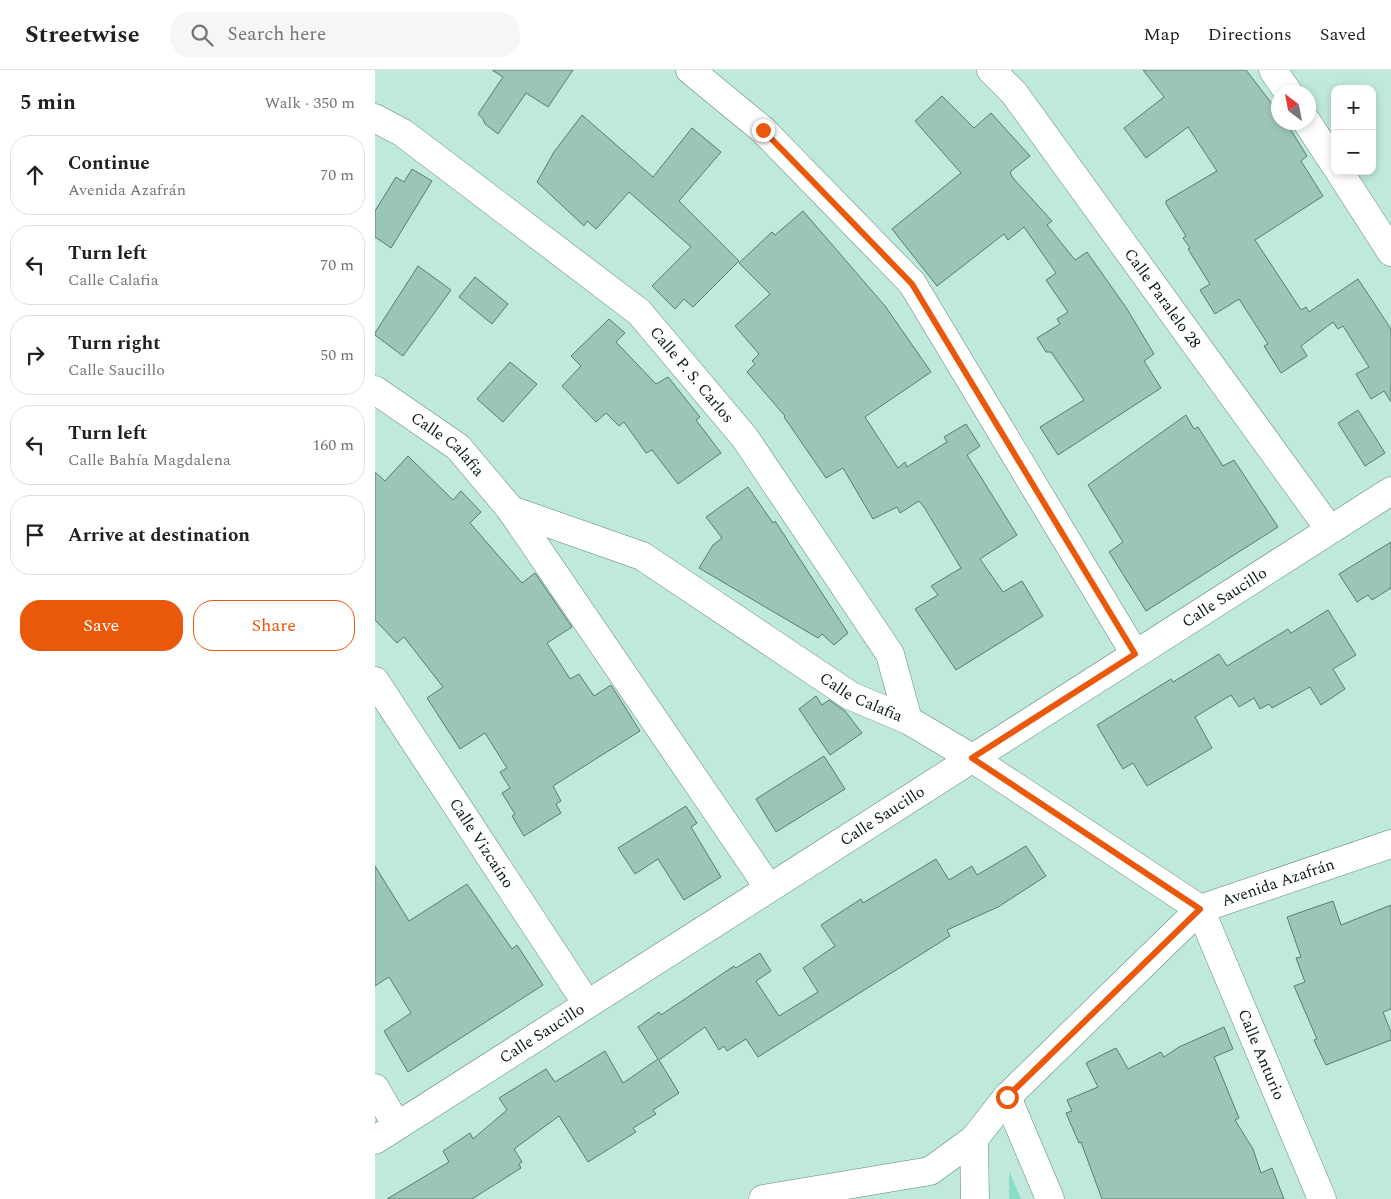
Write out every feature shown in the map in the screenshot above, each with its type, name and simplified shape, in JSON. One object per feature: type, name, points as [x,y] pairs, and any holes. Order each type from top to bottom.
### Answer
[{"type":"street","points":[[689,70],[763,130],[912,284],[1135,654]]},
{"type":"street","name":"Calle Paralelo 28","points":[[991,70],[1014,94],[1330,530]]},
{"type":"street","points":[[1273,70],[1283,85]]},
{"type":"street","name":"Calle P. S. Carlos","points":[[375,118],[403,133],[639,312],[745,438],[890,654],[908,720]]},
{"type":"street","points":[[1312,130],[1331,159]]},
{"type":"street","points":[[1342,175],[1391,252]]},
{"type":"street","name":"Calle Calafia","points":[[375,390],[458,447],[511,510],[769,888]]},
{"type":"street","name":"Calle Saucillo","points":[[386,1133],[1391,491]]},
{"type":"street","name":"Calle Calafia","points":[[511,510],[641,556],[851,696],[908,720],[972,758],[1200,909]]},
{"type":"street","name":"Calle Vizcaíno","points":[[375,681],[587,1004]]},
{"type":"street","name":"Avenida Azafrán","points":[[763,1199],[930,1171],[975,1139],[1007,1097],[1200,909],[1391,844]]},
{"type":"street","name":"Calle Anturio","points":[[1200,909],[1322,1199]]},
{"type":"street","points":[[375,1088],[386,1133]]},
{"type":"street","points":[[1007,1097],[1050,1199]]},
{"type":"street","points":[[975,1139],[975,1199]]},
{"type":"green space","points":[[1009,1171],[1021,1199],[1009,1199]]},
{"type":"building","points":[[492,70],[573,70],[548,107],[526,93],[498,134],[485,124],[478,114],[503,77]]},
{"type":"building","points":[[1143,70],[1246,70],[1271,103],[1271,130],[1291,130],[1307,156],[1301,161],[1323,196],[1255,240],[1301,310],[1306,307],[1309,312],[1358,279],[1391,329],[1391,402],[1384,391],[1371,399],[1356,374],[1369,367],[1343,326],[1338,329],[1333,322],[1301,346],[1307,356],[1281,373],[1264,346],[1268,344],[1239,299],[1215,314],[1200,290],[1210,284],[1188,249],[1190,248],[1183,238],[1186,236],[1166,201],[1217,171],[1188,127],[1146,158],[1124,128],[1164,97]]},
{"type":"building","points":[[942,96],[974,128],[991,113],[1030,156],[1010,172],[1012,177],[1052,221],[1047,225],[1075,260],[1087,252],[1127,309],[1154,354],[1144,361],[1161,388],[1058,455],[1040,427],[1084,400],[1051,352],[1046,352],[1037,338],[1060,324],[1057,319],[1068,312],[1046,280],[1056,273],[1024,227],[1008,240],[1004,234],[937,286],[892,229],[961,173],[915,121]]},
{"type":"building","points":[[582,115],[653,177],[692,128],[721,152],[679,201],[739,261],[693,307],[684,299],[675,309],[652,286],[691,247],[629,192],[596,229],[587,221],[584,226],[537,182],[554,152]]},
{"type":"building","points":[[412,169],[432,181],[391,248],[375,237],[375,211],[396,177],[404,182]]},
{"type":"building","points":[[803,211],[885,306],[931,372],[865,417],[898,468],[905,462],[907,467],[947,442],[944,437],[966,424],[980,446],[967,455],[1017,535],[980,559],[1003,592],[1022,581],[1043,616],[956,670],[915,609],[938,595],[931,586],[961,568],[924,507],[919,501],[900,513],[897,507],[873,519],[843,468],[826,478],[785,416],[747,372],[755,364],[752,361],[759,354],[735,326],[770,294],[739,263],[772,232],[775,235]]},
{"type":"building","points":[[418,266],[451,290],[403,356],[375,335],[375,333]]},
{"type":"building","points":[[475,277],[508,304],[492,324],[459,297]]},
{"type":"building","points":[[609,319],[625,333],[616,342],[656,384],[668,377],[700,417],[696,420],[721,453],[678,484],[652,450],[646,453],[624,422],[619,426],[606,413],[596,422],[562,386],[581,366],[571,356]]},
{"type":"building","points":[[510,362],[537,384],[503,422],[477,399]]},
{"type":"building","points":[[1358,410],[1385,453],[1365,466],[1338,423]]},
{"type":"building","points":[[1186,415],[1194,429],[1198,427],[1223,466],[1234,460],[1278,527],[1146,611],[1109,552],[1123,542],[1088,485]]},
{"type":"building","points":[[408,456],[453,500],[461,491],[481,512],[470,523],[522,583],[535,573],[572,627],[547,643],[570,679],[579,674],[594,696],[611,685],[640,731],[553,786],[561,801],[556,804],[561,813],[524,836],[512,816],[515,814],[502,793],[510,788],[500,772],[507,768],[485,733],[460,749],[427,698],[443,687],[404,637],[397,643],[375,620],[375,472],[385,481]]},
{"type":"building","points":[[748,487],[773,523],[775,521],[848,633],[834,645],[822,634],[818,638],[699,568],[713,545],[722,538],[706,517]]},
{"type":"building","points":[[1391,542],[1391,588],[1372,600],[1368,595],[1357,602],[1339,574]]},
{"type":"building","points":[[1328,610],[1356,655],[1333,669],[1345,689],[1321,705],[1310,687],[1272,708],[1269,704],[1260,709],[1254,698],[1239,707],[1231,695],[1195,717],[1212,748],[1147,786],[1133,763],[1123,769],[1097,725],[1171,679],[1173,682],[1219,654],[1227,666],[1288,629],[1291,633]]},
{"type":"building","points":[[816,696],[822,705],[829,700],[845,711],[862,733],[830,755],[799,709]]},
{"type":"building","points":[[824,756],[845,789],[776,832],[756,799]]},
{"type":"building","points":[[686,806],[697,823],[691,827],[721,877],[684,900],[658,859],[635,874],[618,848]]},
{"type":"building","points":[[1026,846],[1046,876],[998,907],[947,930],[950,936],[758,1057],[746,1039],[727,1051],[724,1046],[719,1050],[705,1027],[659,1060],[679,1093],[653,1110],[656,1114],[633,1128],[636,1132],[588,1162],[559,1116],[514,1149],[522,1162],[519,1164],[521,1168],[472,1199],[387,1199],[449,1162],[443,1151],[470,1133],[473,1139],[507,1110],[499,1098],[546,1069],[555,1082],[605,1051],[623,1083],[658,1059],[638,1027],[659,1012],[661,1015],[734,966],[736,968],[760,953],[771,971],[756,981],[779,1016],[818,992],[803,968],[835,946],[821,925],[861,899],[863,903],[936,859],[949,880],[972,866],[977,875]]},
{"type":"building","points":[[375,866],[409,921],[467,884],[512,949],[517,945],[543,985],[408,1072],[384,1031],[411,1013],[389,977],[375,986]]},
{"type":"building","points":[[1333,901],[1341,925],[1391,905],[1391,1009],[1383,1012],[1391,1032],[1391,1040],[1326,1065],[1314,1040],[1317,1039],[1294,986],[1305,982],[1296,958],[1301,957],[1287,917]]},
{"type":"building","points":[[1224,1027],[1233,1049],[1214,1057],[1239,1118],[1235,1120],[1253,1149],[1261,1173],[1272,1168],[1284,1199],[1102,1199],[1081,1142],[1079,1143],[1066,1113],[1072,1111],[1067,1100],[1098,1087],[1086,1063],[1116,1048],[1128,1069],[1161,1052],[1164,1057],[1179,1047]]},
{"type":"route","points":[[763,130],[912,284],[1135,654],[972,758],[1200,909],[1007,1097]]}]
